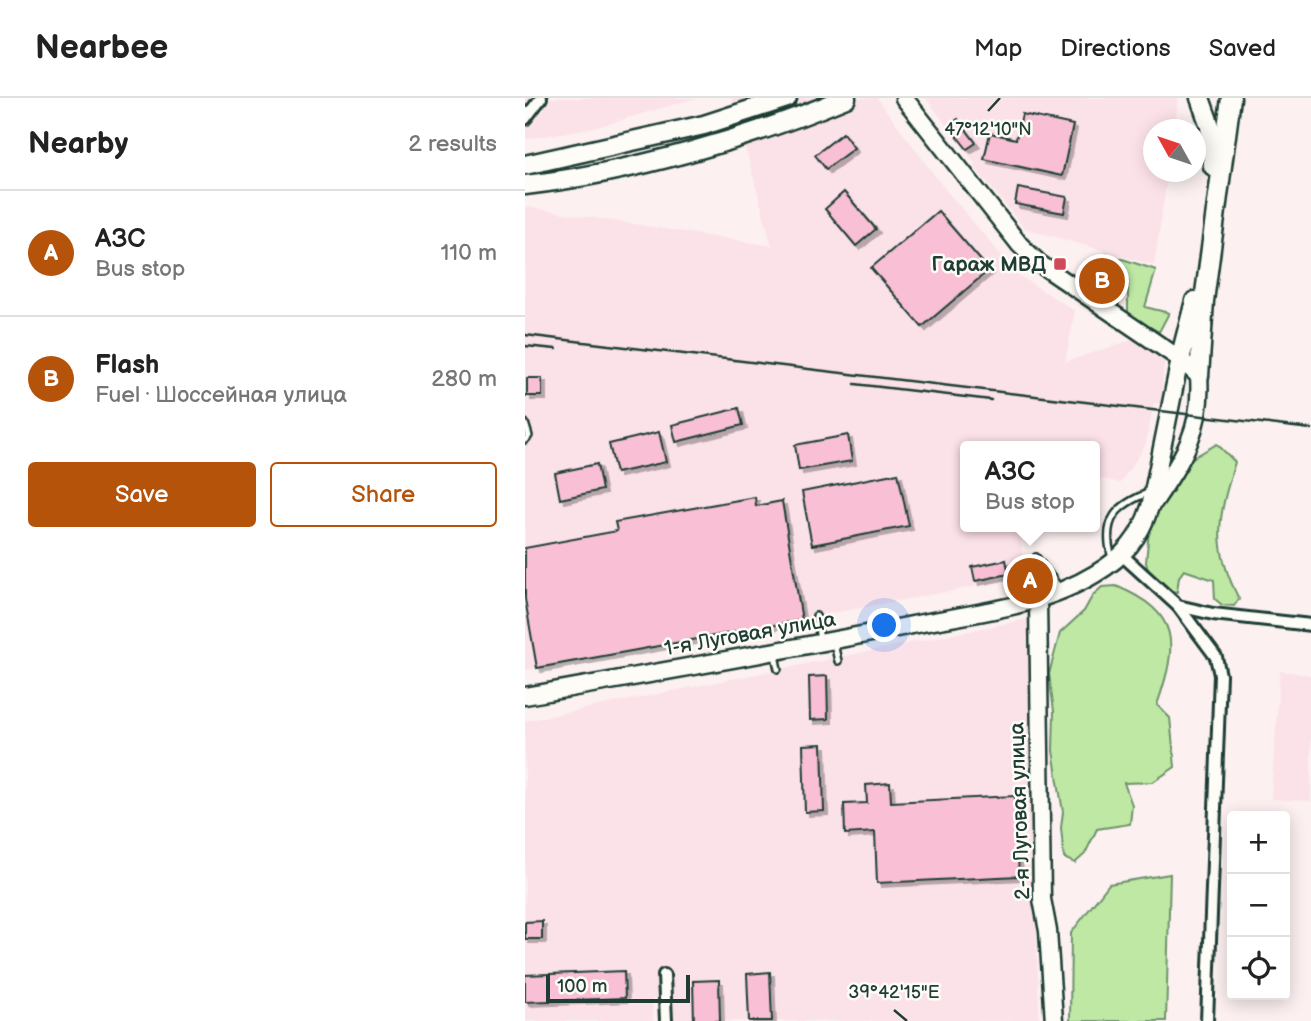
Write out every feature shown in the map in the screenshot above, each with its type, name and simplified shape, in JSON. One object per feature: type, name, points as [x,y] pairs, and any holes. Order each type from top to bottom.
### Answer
[{"type":"main road","points":[[525,165],[692,129],[787,98]]},
{"type":"main road","points":[[525,185],[638,163],[710,145],[846,98]]},
{"type":"main road","points":[[904,98],[1020,245],[1039,264],[1180,359],[1199,376]]},
{"type":"main road","points":[[1152,499],[1180,359],[1195,304],[1215,154],[1210,126],[1199,98]]},
{"type":"main road","points":[[1152,499],[1195,433],[1201,398],[1201,346],[1231,98]]},
{"type":"main road","points":[[1180,359],[1201,346]]},
{"type":"main road","name":"1-я Луговая улица","points":[[525,696],[774,652],[1038,600],[1118,559],[1143,530],[1152,499]]},
{"type":"main road","name":"2-я Луговая улица","points":[[1038,600],[1042,899],[1049,943],[1054,1021]]},
{"type":"street","points":[[525,119],[541,98]]},
{"type":"street","points":[[1118,559],[1178,606],[1216,657],[1220,675],[1207,1021]]},
{"type":"street","points":[[1178,606],[1213,614],[1311,625]]},
{"type":"street","points":[[664,975],[666,1021]]},
{"type":"lane","points":[[1070,286],[1092,272],[1115,289],[1114,315]]},
{"type":"lane","points":[[525,423],[529,436],[525,440]]},
{"type":"lane","points":[[1118,559],[1107,530],[1114,514],[1129,500],[1152,499]]},
{"type":"lane","points":[[1036,557],[1061,590]]},
{"type":"lane","points":[[815,616],[838,661]]},
{"type":"lane","points":[[774,652],[779,669]]},
{"type":"shaded area","points":[[525,98],[549,98],[529,134],[551,98],[696,98],[597,127],[525,139]]},
{"type":"shaded area","points":[[732,98],[877,98],[944,188],[1018,275],[1075,311],[1065,362],[1135,339],[1164,361],[1161,404],[1154,403],[1145,446],[1120,483],[1100,478],[1100,441],[960,441],[960,532],[1020,532],[1023,567],[1019,568],[1021,578],[525,670],[525,207],[772,246]]},
{"type":"shaded area","points":[[926,98],[1178,98],[1175,119],[1143,119],[1143,182],[1166,182],[1154,265],[1024,228],[973,165],[976,164]]},
{"type":"shaded area","points":[[1028,619],[1039,1021],[674,1021],[674,998],[652,999],[653,1021],[525,1021],[525,721]]},
{"type":"shaded area","points":[[1280,671],[1311,675],[1311,801],[1271,799]]},
{"type":"green space","points":[[1107,254],[1156,270],[1145,307],[1169,313],[1159,332],[1128,316],[1128,280],[1097,259]]},
{"type":"green space","points":[[1217,444],[1235,462],[1221,516],[1220,531],[1224,563],[1239,599],[1234,606],[1222,605],[1215,599],[1214,580],[1184,570],[1179,577],[1177,592],[1167,590],[1151,579],[1146,563],[1150,518],[1191,459]]},
{"type":"green space","points":[[1116,586],[1153,607],[1163,619],[1169,633],[1169,664],[1157,705],[1170,718],[1175,767],[1153,782],[1124,783],[1132,805],[1130,824],[1097,829],[1085,854],[1075,863],[1064,858],[1061,828],[1063,812],[1053,751],[1054,711],[1049,674],[1060,633],[1084,611],[1093,595],[1102,587]]},
{"type":"green space","points":[[1170,874],[1166,1021],[1070,1021],[1071,933],[1109,884]]},
{"type":"building","points":[[1022,114],[1073,125],[1062,176],[984,159],[990,133],[1016,139]]},
{"type":"building","points":[[958,119],[976,143],[967,149],[949,126]]},
{"type":"building","points":[[843,133],[854,148],[826,169],[815,155]]},
{"type":"building","points":[[1018,188],[1067,197],[1064,213],[1015,204]]},
{"type":"building","points":[[844,192],[876,229],[856,246],[825,209]]},
{"type":"building","points":[[938,211],[989,270],[922,327],[871,268]]},
{"type":"building","points":[[527,378],[542,378],[542,396],[527,396]]},
{"type":"building","points":[[739,408],[743,425],[676,442],[672,425]]},
{"type":"building","points":[[659,432],[666,462],[616,473],[609,444]]},
{"type":"building","points":[[848,435],[852,461],[799,470],[795,445]]},
{"type":"building","points":[[597,464],[602,490],[560,499],[555,473]]},
{"type":"building","points":[[898,473],[909,526],[812,545],[802,492]]},
{"type":"building","points":[[755,497],[756,506],[782,501],[802,620],[537,668],[525,599],[525,548],[617,531],[615,522]]},
{"type":"building","points":[[1006,560],[1009,574],[975,581],[972,567]]},
{"type":"building","points":[[827,676],[828,719],[810,720],[809,677]]},
{"type":"building","points":[[822,744],[824,811],[805,812],[803,745]]},
{"type":"building","points":[[890,783],[891,802],[1015,796],[1019,876],[877,883],[875,832],[845,834],[844,804],[867,803],[866,785]]},
{"type":"building","points":[[542,921],[542,939],[525,939],[525,922]]},
{"type":"building","points":[[624,971],[625,998],[525,1002],[525,975]]},
{"type":"building","points":[[770,972],[772,1021],[749,1021],[747,974]]},
{"type":"building","points":[[719,980],[720,1021],[694,1021],[693,981]]},
{"type":"railway","points":[[525,335],[1311,429]]},
{"type":"railway","points":[[525,346],[556,349]]},
{"type":"railway","points":[[855,384],[991,400]]},
{"type":"place","name":"Гараж МВД","points":[[1060,264]]},
{"type":"place","name":"Flash","points":[[1102,281]]},
{"type":"place","name":"АЗС","points":[[1030,581]]}]
